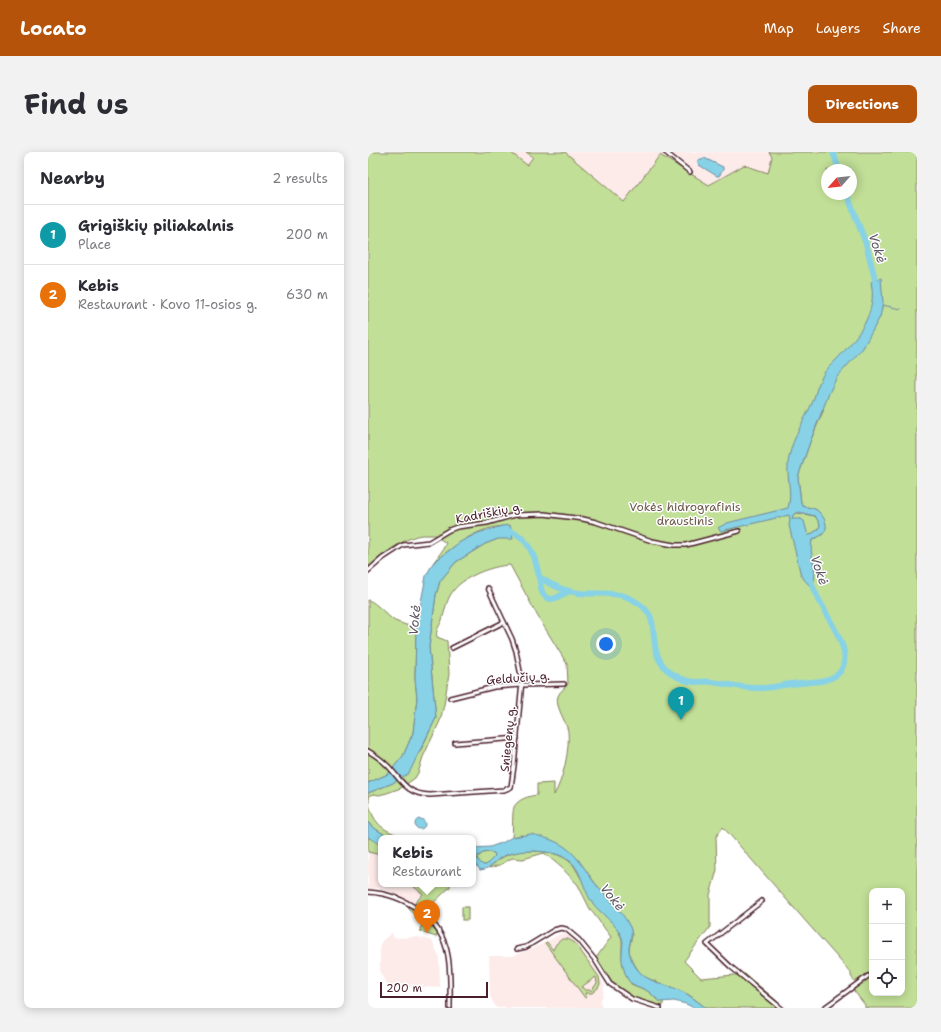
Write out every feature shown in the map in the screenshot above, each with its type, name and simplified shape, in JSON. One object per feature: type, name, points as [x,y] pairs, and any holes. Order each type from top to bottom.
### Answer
[{"type":"street","points":[[665,152],[690,172]]},
{"type":"street","name":"Kadriškių g.","points":[[368,571],[383,558],[403,545],[429,542],[457,527],[487,524],[515,515],[544,514],[583,519],[596,522],[652,542],[669,545],[686,545],[739,531]]},
{"type":"street","name":"Sniegenų g.","points":[[368,751],[388,766],[403,784],[414,792],[420,794],[430,795],[504,790],[509,788],[512,783],[522,685],[516,651],[488,588]]},
{"type":"street","points":[[452,648],[504,622]]},
{"type":"street","name":"Geldučių g.","points":[[450,698],[494,687],[564,684]]},
{"type":"street","points":[[455,743],[517,738]]},
{"type":"street","points":[[368,892],[389,895],[413,905],[430,921],[440,934],[448,955],[450,1008]]},
{"type":"street","points":[[762,901],[707,944],[781,1008]]},
{"type":"street","points":[[518,949],[526,947],[554,930],[566,928],[579,940],[595,960],[607,980],[613,986],[632,999],[660,1008]]},
{"type":"street","points":[[824,1008],[868,976]]},
{"type":"shaded area","points":[[510,152],[526,152],[533,157],[528,165]]},
{"type":"shaded area","points":[[565,152],[769,152],[772,156],[768,174],[744,165],[709,185],[660,155],[624,202]]},
{"type":"shaded area","points":[[368,852],[378,854],[378,887],[414,887],[423,894],[414,904],[380,888],[368,889]]},
{"type":"shaded area","points":[[392,933],[394,938],[418,937],[432,941],[439,956],[440,987],[389,987],[380,973],[380,944]]},
{"type":"shaded area","points":[[565,933],[573,938],[599,973],[604,985],[603,996],[600,1001],[602,1008],[496,1008],[490,996],[489,956],[513,956]]},
{"type":"green space","name":"Vokės hidrografinis draustinis","points":[[368,152],[510,152],[527,165],[533,157],[526,152],[565,152],[624,202],[660,155],[709,185],[744,165],[768,173],[772,157],[769,152],[917,152],[917,1008],[865,1008],[865,1005],[854,991],[859,984],[857,980],[854,981],[851,973],[723,827],[716,837],[717,870],[710,895],[710,927],[684,961],[701,978],[745,974],[777,1001],[783,1008],[706,1008],[681,991],[644,977],[630,957],[629,949],[632,935],[630,928],[615,906],[595,883],[576,857],[564,847],[521,835],[512,837],[513,813],[516,804],[524,798],[537,795],[537,784],[554,783],[554,795],[563,773],[567,755],[568,731],[557,700],[560,693],[568,684],[567,664],[537,615],[510,565],[486,570],[469,578],[462,582],[449,597],[437,632],[437,637],[447,641],[449,674],[440,721],[415,778],[401,788],[379,795],[370,795],[369,797],[371,811],[377,822],[385,829],[398,835],[385,835],[371,826],[368,822],[368,793],[393,783],[418,756],[436,718],[429,647],[436,595],[440,581],[456,562],[485,544],[498,539],[507,526],[486,529],[476,533],[449,550],[433,563],[446,543],[434,535],[415,536],[393,548],[368,567]],"holes":[[[824,409],[810,442],[798,477],[801,503],[803,506],[815,509],[819,512],[823,534],[812,540],[810,550],[814,566],[794,520],[801,519],[808,536],[819,529],[820,524],[815,516],[797,513],[792,460]]]},
{"type":"green space","points":[[368,600],[374,603],[395,621],[416,628],[415,679],[417,698],[413,733],[403,756],[388,774],[368,783],[368,753],[385,766],[388,764],[368,748]]},
{"type":"green space","points":[[368,837],[378,843],[378,854],[368,852]]},
{"type":"green space","points":[[523,851],[544,852],[557,855],[563,857],[574,866],[599,910],[616,926],[622,939],[622,959],[631,984],[648,991],[657,1000],[663,1001],[663,1006],[634,998],[608,978],[596,958],[611,937],[590,909],[578,885],[561,867],[544,853],[523,859],[512,858],[500,865],[489,868],[504,856]]},
{"type":"green space","points":[[488,852],[494,853],[495,856],[486,865],[483,865],[477,857]]},
{"type":"green space","points":[[414,887],[450,887],[425,912],[415,903],[423,894]]},
{"type":"green space","points":[[403,902],[425,920],[437,933],[436,937],[421,932],[420,928],[424,923],[424,920],[416,917]]},
{"type":"green space","points":[[462,907],[468,907],[468,920],[462,920]]},
{"type":"green space","points":[[562,939],[568,939],[575,943],[599,977],[600,984],[598,988],[592,993],[585,993],[587,997],[585,998],[545,943],[547,942],[553,950],[556,944]],"holes":[[[596,977],[597,983],[592,990],[586,990],[581,987]]]},
{"type":"water","points":[[704,158],[723,167],[723,170],[719,176],[699,165],[698,160]]},
{"type":"water","points":[[881,278],[883,303],[880,317],[863,348],[837,377],[810,442],[798,477],[801,503],[803,506],[814,508],[818,511],[824,519],[826,525],[824,533],[812,540],[811,552],[815,575],[812,586],[810,586],[801,576],[789,525],[789,515],[721,531],[718,528],[727,523],[788,508],[790,496],[788,463],[793,442],[813,401],[821,378],[827,369],[852,342],[869,315],[872,294],[871,282]],"holes":[[[799,512],[815,516],[820,524],[819,529],[808,536],[804,521],[801,519],[792,519],[793,515]]]},
{"type":"water","points":[[510,525],[513,539],[498,539],[485,544],[456,562],[440,581],[436,595],[429,647],[436,718],[409,773],[393,783],[368,793],[368,783],[388,774],[403,756],[413,733],[417,698],[415,679],[416,628],[426,576],[433,563],[460,542],[478,533]]},
{"type":"water","points":[[418,819],[422,819],[424,820],[424,828],[418,829],[415,826],[415,822]]},
{"type":"water","points":[[368,822],[371,826],[385,835],[378,835],[378,843],[368,837]]},
{"type":"water","points":[[531,834],[553,841],[570,851],[627,921],[631,932],[629,948],[630,954],[633,963],[638,970],[652,981],[684,993],[706,1008],[694,1008],[674,1001],[660,1002],[649,992],[628,980],[623,966],[623,942],[619,932],[591,901],[577,869],[566,858],[549,852],[526,851],[504,856],[489,867],[480,870],[476,866],[476,848],[490,847],[504,842],[512,837]],"holes":[[[488,852],[494,853],[495,856],[486,865],[483,865],[477,859],[477,857],[483,853]]]},
{"type":"waterway","name":"Vokė","points":[[833,152],[837,164]]},
{"type":"waterway","name":"Vokė","points":[[849,200],[866,244],[877,287]]},
{"type":"waterway","points":[[882,305],[901,309]]},
{"type":"waterway","name":"Vokė","points":[[504,531],[512,532],[519,536],[529,547],[536,562],[542,591],[545,597],[552,599],[569,591]]},
{"type":"waterway","name":"Vokė","points":[[539,577],[568,591],[622,595],[643,606],[648,612],[653,625],[655,647],[659,660],[671,673],[682,679],[694,682],[710,682],[755,688],[768,688],[787,684],[821,681],[834,676],[842,669],[844,659],[842,644],[816,594],[810,578]]},
{"type":"place","name":"Grigiškių piliakalnis","points":[[681,720]]},
{"type":"place","name":"Kebis","points":[[427,933]]}]
